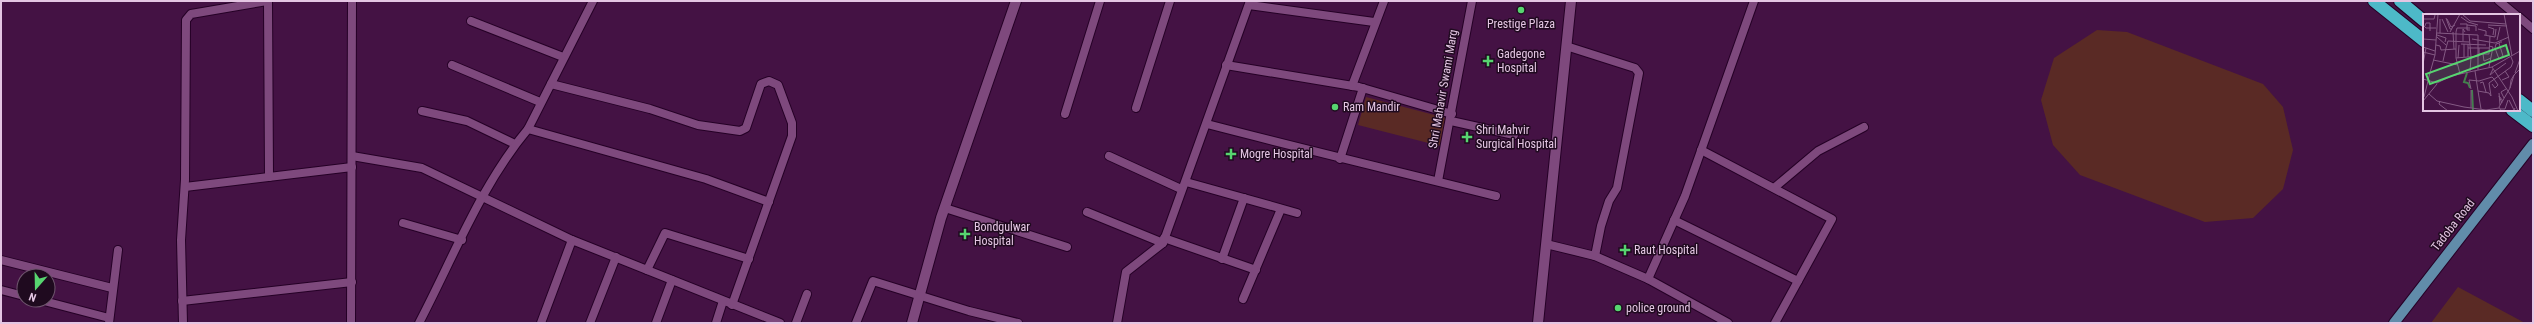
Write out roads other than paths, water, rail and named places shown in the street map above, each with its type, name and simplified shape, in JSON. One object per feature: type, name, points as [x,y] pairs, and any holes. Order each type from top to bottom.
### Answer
[{"type":"highway","points":[[2374,1],[2423,39]]},
{"type":"highway","points":[[2400,1],[2423,20]]},
{"type":"highway","points":[[2520,101],[2533,111]]},
{"type":"highway","points":[[2513,111],[2533,126]]},
{"type":"main road","name":"Tadoba Road","points":[[2394,323],[2533,144]]},
{"type":"street","points":[[183,323],[181,240],[185,187],[186,20],[191,14],[268,1],[269,176]]},
{"type":"street","points":[[351,323],[352,1]]},
{"type":"street","points":[[419,323],[483,198],[515,144],[528,129],[540,102],[551,84],[563,57],[593,1]]},
{"type":"street","points":[[912,323],[945,208],[1016,1]]},
{"type":"street","points":[[1065,114],[1100,1]]},
{"type":"street","points":[[1136,108],[1170,1]]},
{"type":"street","points":[[1352,86],[1374,22],[1384,1]]},
{"type":"street","name":"Shri Mahavir Swami Marg","points":[[1438,181],[1472,1]]},
{"type":"street","points":[[1538,323],[1571,1]]},
{"type":"street","points":[[1648,279],[1674,220],[1701,150],[1754,1]]},
{"type":"street","points":[[2499,1],[2515,14]]},
{"type":"street","points":[[1117,323],[1126,272],[1164,240],[1202,131],[1207,124],[1226,65],[1250,3],[1374,22]]},
{"type":"street","points":[[2520,18],[2533,29]]},
{"type":"street","points":[[471,21],[563,57]]},
{"type":"street","points":[[1566,46],[1635,68],[1639,73],[1617,188],[1609,201],[1600,226],[1595,256]]},
{"type":"street","points":[[452,65],[540,102]]},
{"type":"street","points":[[1226,65],[1363,88],[1451,117],[1514,135]]},
{"type":"street","points":[[551,84],[650,109],[698,125],[740,131],[746,128],[764,81],[774,82],[778,85],[793,129],[791,142],[732,305]]},
{"type":"street","points":[[1340,159],[1363,88]]},
{"type":"street","points":[[422,111],[467,121],[515,144]]},
{"type":"street","points":[[1207,124],[1340,159],[1374,165],[1496,196]]},
{"type":"street","points":[[1774,188],[1818,151],[1864,127]]},
{"type":"street","points":[[528,129],[706,179],[769,202]]},
{"type":"street","points":[[1701,150],[1832,219],[1776,323]]},
{"type":"street","points":[[352,156],[422,168],[572,240],[780,323]]},
{"type":"street","points":[[1109,156],[1184,185],[1244,198],[1297,213]]},
{"type":"street","points":[[185,187],[352,167]]},
{"type":"street","points":[[1222,259],[1244,198]]},
{"type":"street","points":[[945,208],[1067,247]]},
{"type":"street","points":[[1243,299],[1281,209]]},
{"type":"street","points":[[1088,212],[1164,240],[1256,270]]},
{"type":"street","points":[[1674,220],[1798,281]]},
{"type":"street","points":[[403,223],[462,240]]},
{"type":"street","points":[[647,270],[661,238],[665,233],[749,259]]},
{"type":"street","points":[[541,323],[572,240]]},
{"type":"street","points":[[1546,244],[1595,256],[1648,279],[1728,323]]},
{"type":"street","points":[[56,305],[109,321],[118,250]]},
{"type":"street","points":[[590,323],[616,258]]},
{"type":"street","points":[[1,260],[112,288]]},
{"type":"street","points":[[656,323],[672,280]]},
{"type":"street","points":[[856,323],[873,281],[920,294],[969,311],[1018,323]]},
{"type":"street","points":[[182,301],[352,282]]},
{"type":"street","points":[[1,290],[16,294]]},
{"type":"street","points":[[796,323],[807,294]]},
{"type":"street","points":[[716,323],[723,301]]},
{"type":"place","name":"Prestige Plaza","points":[[1521,10]]},
{"type":"place","name":"Gadegone Hospital","points":[[1488,61]]},
{"type":"place","name":"Ram Mandir","points":[[1335,107]]},
{"type":"place","name":"Shri Mahvir Surgical Hospital","points":[[1467,137]]},
{"type":"place","name":"Mogre Hospital","points":[[1231,154]]},
{"type":"place","name":"Bondgulwar Hospital","points":[[965,234]]},
{"type":"place","name":"Raut Hospital","points":[[1625,250]]},
{"type":"place","name":"police ground","points":[[1618,308]]}]
